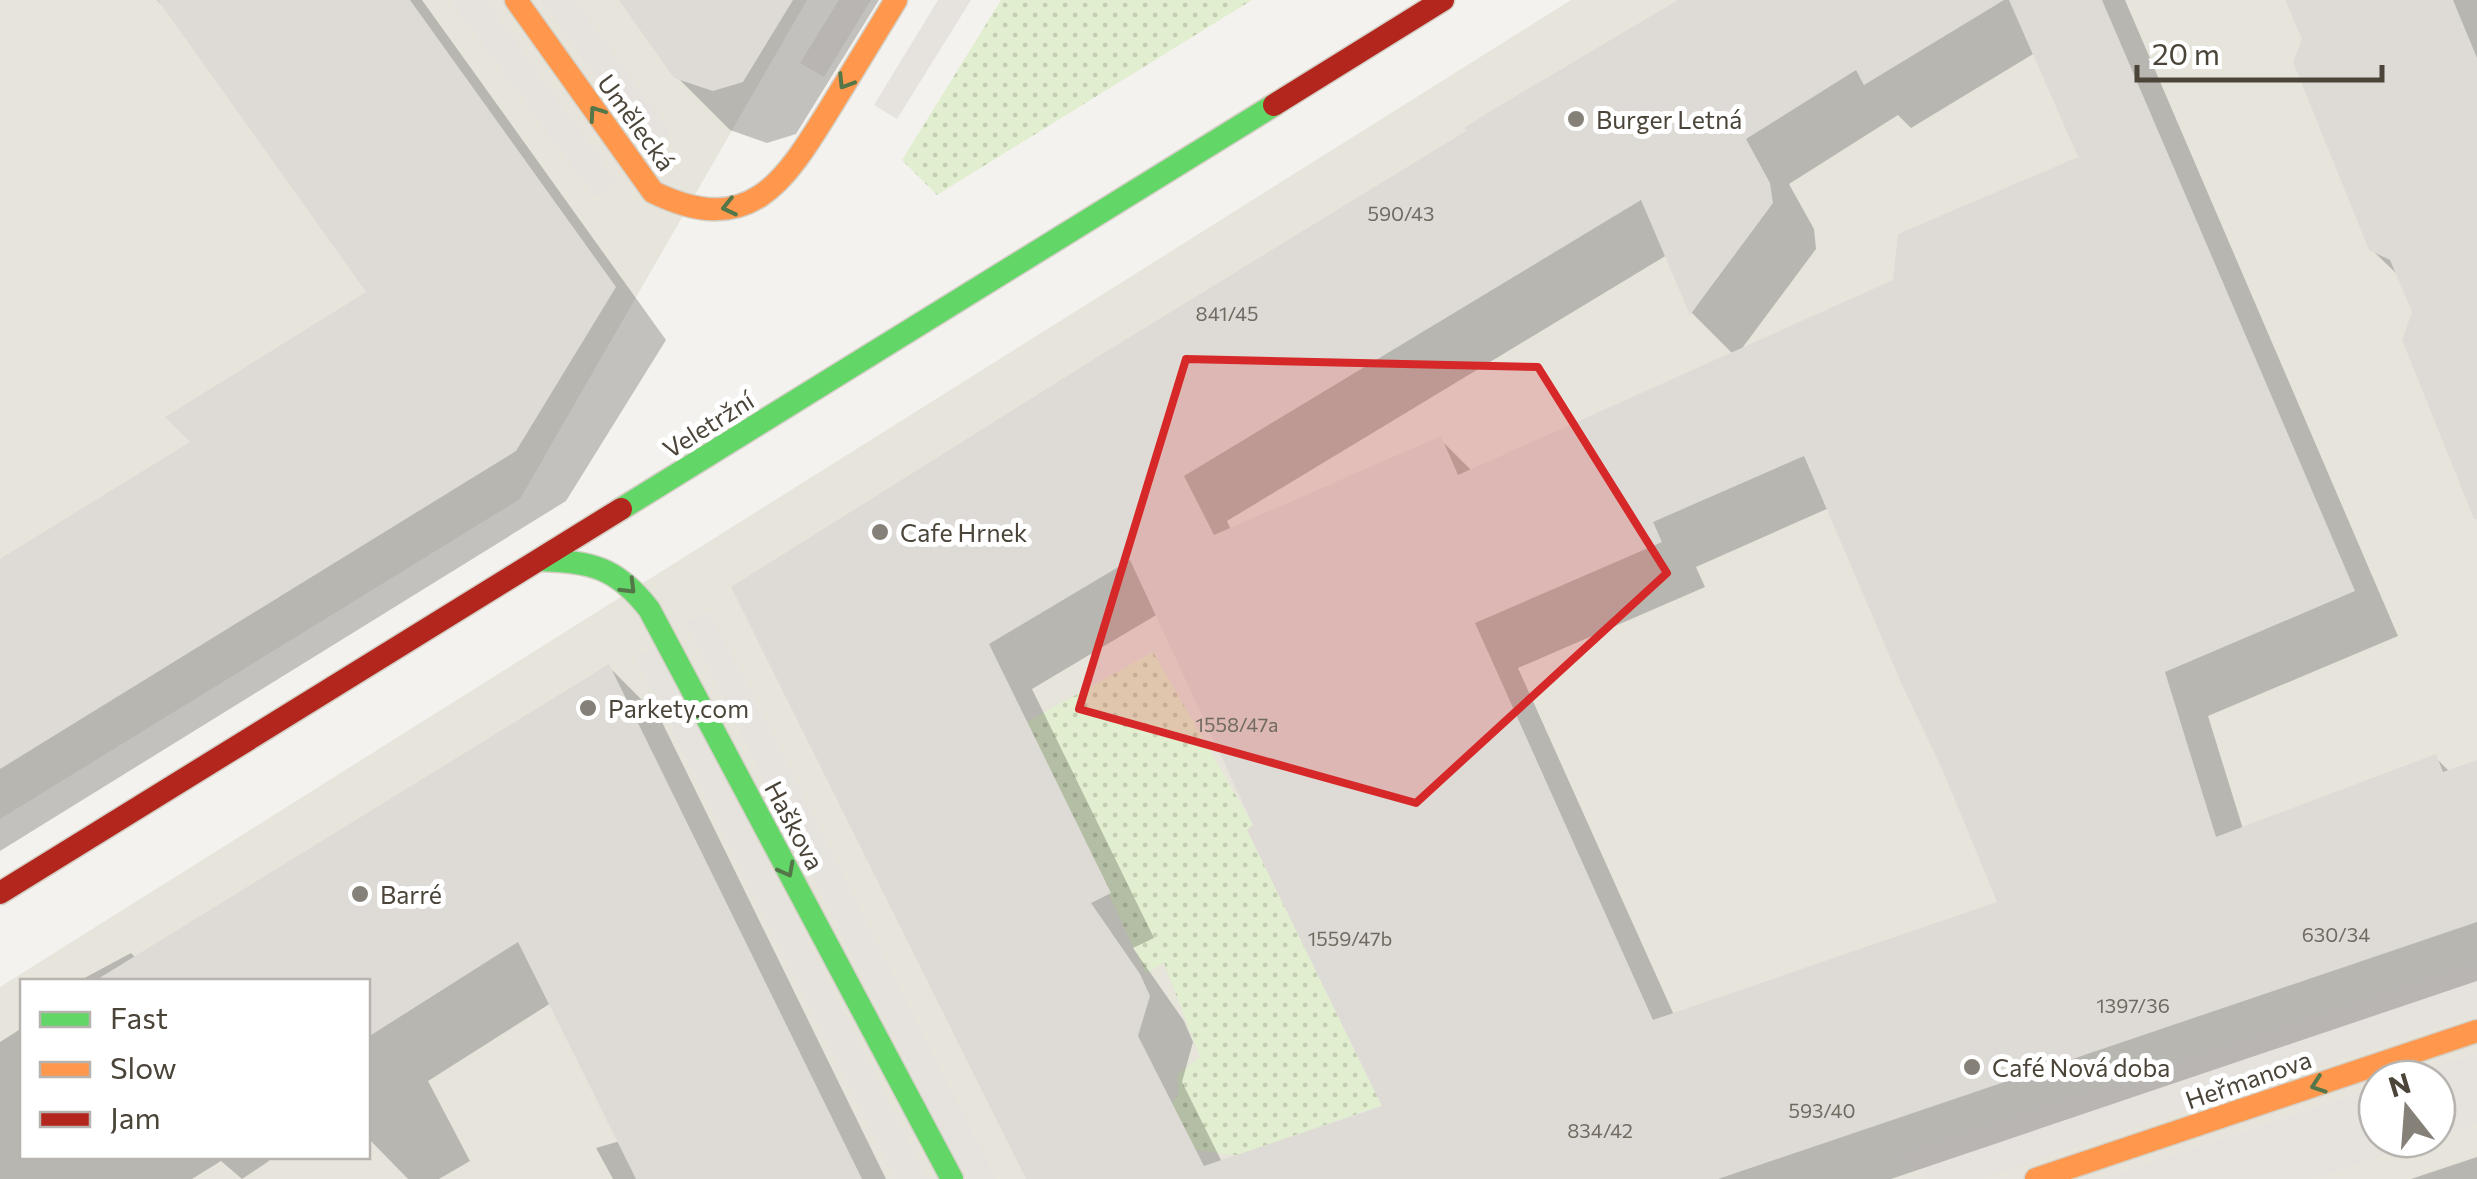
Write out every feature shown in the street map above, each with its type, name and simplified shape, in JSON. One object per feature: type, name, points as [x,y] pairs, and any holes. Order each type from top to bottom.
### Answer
[{"type":"street","name":"Umělecká","points":[[516,0],[653,192],[677,206],[705,212],[733,209],[759,198],[782,181],[896,0]]},
{"type":"street","name":"Veletržní","points":[[0,893],[1443,0]]},
{"type":"street","name":"Haškova","points":[[540,560],[604,567],[630,584],[648,610],[952,1179]]},
{"type":"street","name":"Heřmanova","points":[[2036,1179],[2477,1031]]},
{"type":"highlighted area","points":[[1186,359],[1538,367],[1667,573],[1416,803],[1079,709]]},
{"type":"shaded area","points":[[0,0],[807,0],[520,499],[0,819]]},
{"type":"shaded area","points":[[450,0],[485,0],[617,182],[596,197]]},
{"type":"shaded area","points":[[542,0],[574,0],[670,133],[650,149]]},
{"type":"shaded area","points":[[839,0],[871,0],[824,77],[800,63]]},
{"type":"shaded area","points":[[938,0],[971,0],[897,119],[874,105]]},
{"type":"shaded area","points":[[1571,0],[2477,0],[2477,1179],[0,1179],[0,987]]},
{"type":"shaded area","points":[[709,611],[996,1179],[965,1179],[686,622]]},
{"type":"shaded area","points":[[659,646],[927,1179],[897,1179],[636,656]]},
{"type":"shaded area","points":[[2477,962],[2477,1014],[1980,1179],[1929,1179],[1897,1155]]},
{"type":"shaded area","points":[[2477,1053],[2477,1123],[2457,1130],[2457,1060]]},
{"type":"shaded area","points":[[2357,1094],[2357,1159],[2372,1159],[2312,1179],[2103,1179]]},
{"type":"green space","points":[[1001,0],[1252,0],[937,195],[902,160]]},
{"type":"green space","points":[[1153,652],[1253,825],[1247,830],[1368,1078],[1410,1096],[1281,1140],[1288,1162],[1190,1149],[1170,1106],[1179,1093],[1177,1075],[1200,1057],[1164,963],[1146,973],[1027,722]]},
{"type":"building","points":[[158,0],[410,0],[616,287],[516,451],[0,769],[0,559],[190,442],[165,417],[366,292]]},
{"type":"building","points":[[619,0],[793,0],[743,82],[713,91],[674,78]]},
{"type":"building","points":[[1678,0],[2004,0],[1864,85],[1856,70],[1746,139],[1770,183],[1773,203],[1690,315],[1641,200],[1184,476],[1214,535],[1441,436],[1458,475],[1893,280],[1898,234],[2078,157],[2009,0],[2102,0],[2355,591],[2165,672],[2216,837],[2436,754],[2443,772],[2477,760],[2477,922],[1718,1179],[1026,1179],[731,587],[1466,131],[1464,128]],"holes":[[[1804,456],[1997,902],[1653,1020],[1475,623],[1662,542],[1653,522]],[[1130,560],[1253,825],[1247,830],[1382,1106],[1204,1166],[1138,1036],[1150,996],[1140,974],[1091,903],[1111,893],[989,644]]]},
{"type":"building","points":[[2285,0],[2453,0],[2477,58],[2477,519],[2402,340],[2412,312],[2390,260],[2369,250],[2293,62],[2302,39]]},
{"type":"building","points":[[609,664],[862,1179],[636,1179],[518,942],[370,1036],[370,979],[98,979]]},
{"type":"traffic: fast","points":[[621,509],[1274,105]]},
{"type":"traffic: fast","points":[[540,560],[602,570],[625,584],[649,609],[952,1179]]},
{"type":"traffic: slow","points":[[516,0],[653,192],[687,205],[716,209],[740,206],[781,179],[815,133],[896,0]]},
{"type":"traffic: slow","points":[[2036,1179],[2477,1031]]},
{"type":"traffic: jam","points":[[1274,105],[1443,0]]},
{"type":"traffic: jam","points":[[0,893],[621,509]]},
{"type":"place","name":"Burger Letná","points":[[1576,119]]},
{"type":"place","name":"Cafe Hrnek","points":[[880,532]]},
{"type":"place","name":"Parkety.com","points":[[588,708]]},
{"type":"place","name":"Barré","points":[[360,894]]},
{"type":"place","name":"Café Nová doba","points":[[1972,1067]]}]
